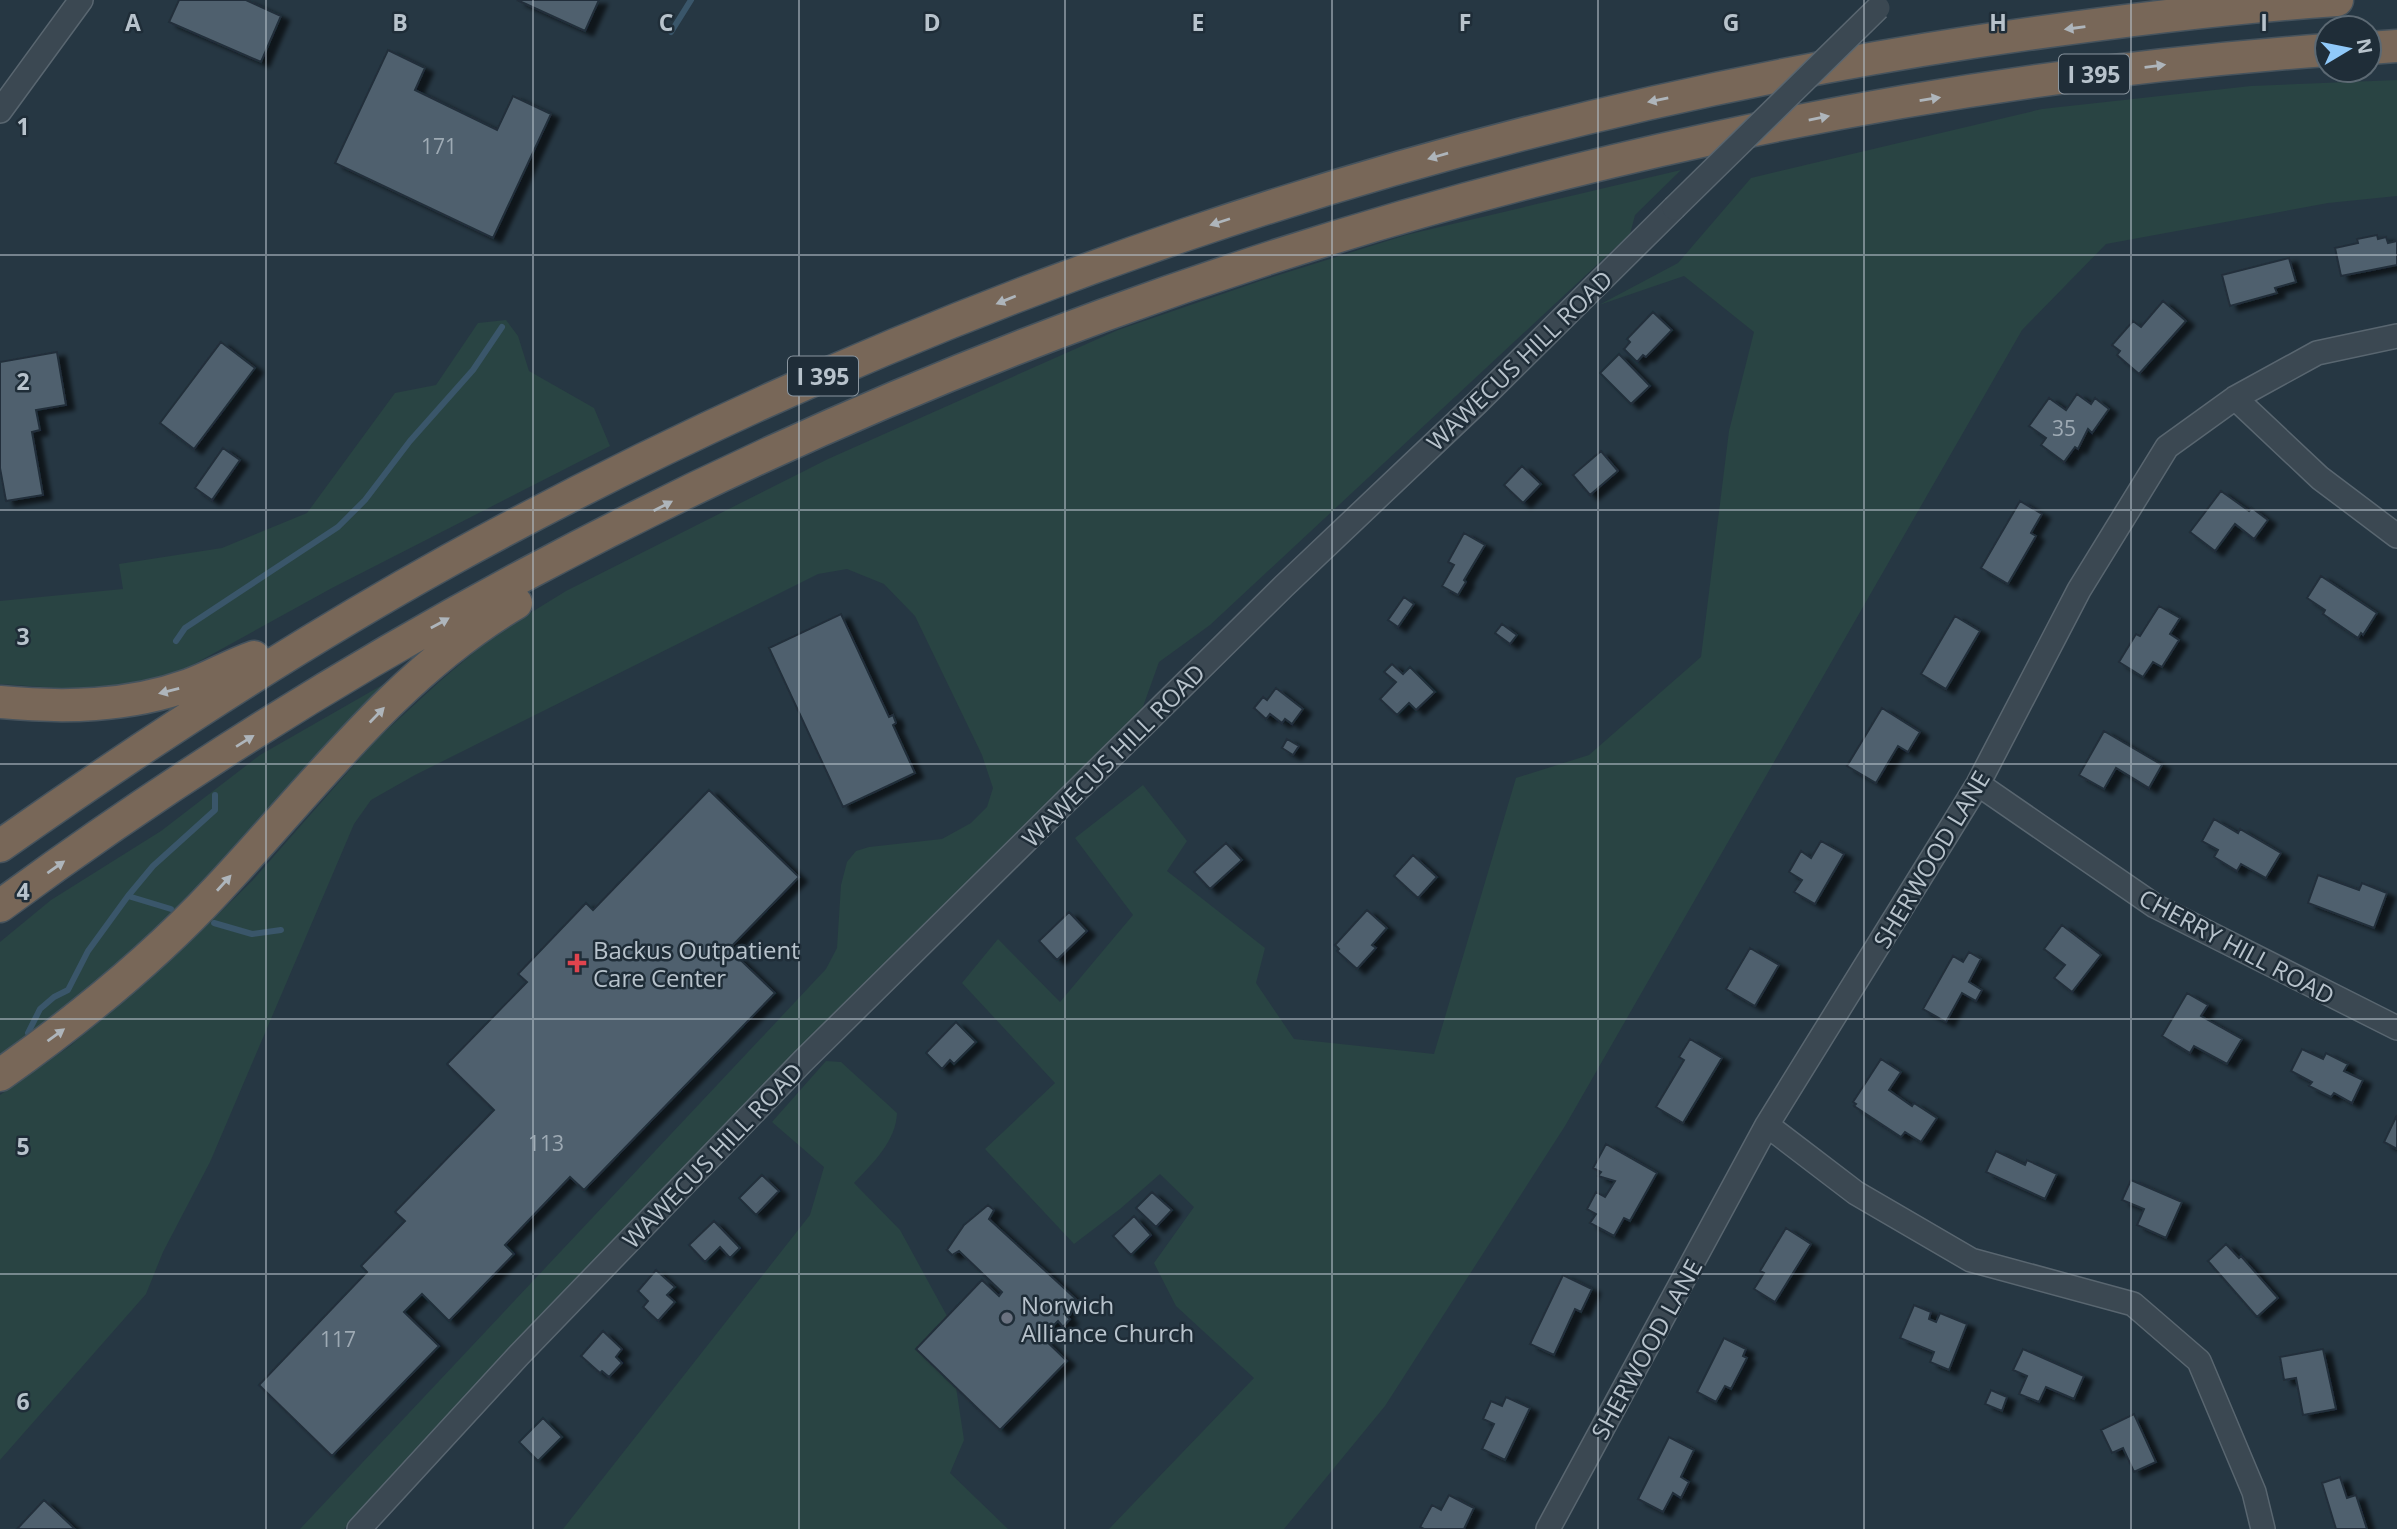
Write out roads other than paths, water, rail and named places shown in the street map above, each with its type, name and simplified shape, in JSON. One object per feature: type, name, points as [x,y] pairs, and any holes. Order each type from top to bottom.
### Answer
[{"type":"highway","name":"I 395","points":[[0,846],[193,715],[303,646],[524,521],[754,407],[1024,293],[1117,258],[1247,213],[1388,170],[1534,130],[1752,81],[1898,54],[2069,28],[2210,11],[2337,0]]},
{"type":"highway","name":"I 395","points":[[0,906],[154,799],[337,683],[452,616],[619,527],[777,450],[1045,338],[1262,260],[1447,204],[1657,151],[1871,108],[2107,72],[2313,51]]},
{"type":"highway","points":[[0,1075],[75,1020],[178,929],[218,890],[414,678],[480,626],[585,559],[619,527]]},
{"type":"highway","points":[[0,702],[66,707],[117,702],[175,690],[252,658],[303,646]]},
{"type":"street","points":[[0,111],[81,0]]},
{"type":"street","name":"WAWECUS HILL ROAD","points":[[359,1529],[519,1355],[803,1061],[1284,586],[1478,403],[1882,4]]},
{"type":"street","name":"SHERWOOD LANE","points":[[1548,1529],[1767,1125],[1978,784],[2080,590],[2167,447],[2235,398],[2317,353],[2397,336]]},
{"type":"street","points":[[2235,398],[2320,478],[2397,536]]},
{"type":"street","name":"CHERRY HILL ROAD","points":[[1978,784],[2155,906],[2397,1028]]},
{"type":"street","points":[[1767,1125],[1857,1193],[1971,1260],[2133,1304],[2199,1362],[2255,1492],[2263,1529]]},
{"type":"waterway","points":[[671,32],[691,0]]},
{"type":"waterway","points":[[176,641],[185,628],[338,527],[365,500],[410,441],[473,370],[502,327]]},
{"type":"waterway","points":[[28,1033],[40,1009],[68,990],[88,951],[153,866],[215,810],[215,795]]},
{"type":"waterway","points":[[128,896],[171,909]]},
{"type":"waterway","points":[[214,923],[252,934],[281,930]]},
{"type":"place","name":"Backus Outpatient Care Center","points":[[577,963]]},
{"type":"place","name":"Norwich Alliance Church","points":[[1007,1318]]}]
